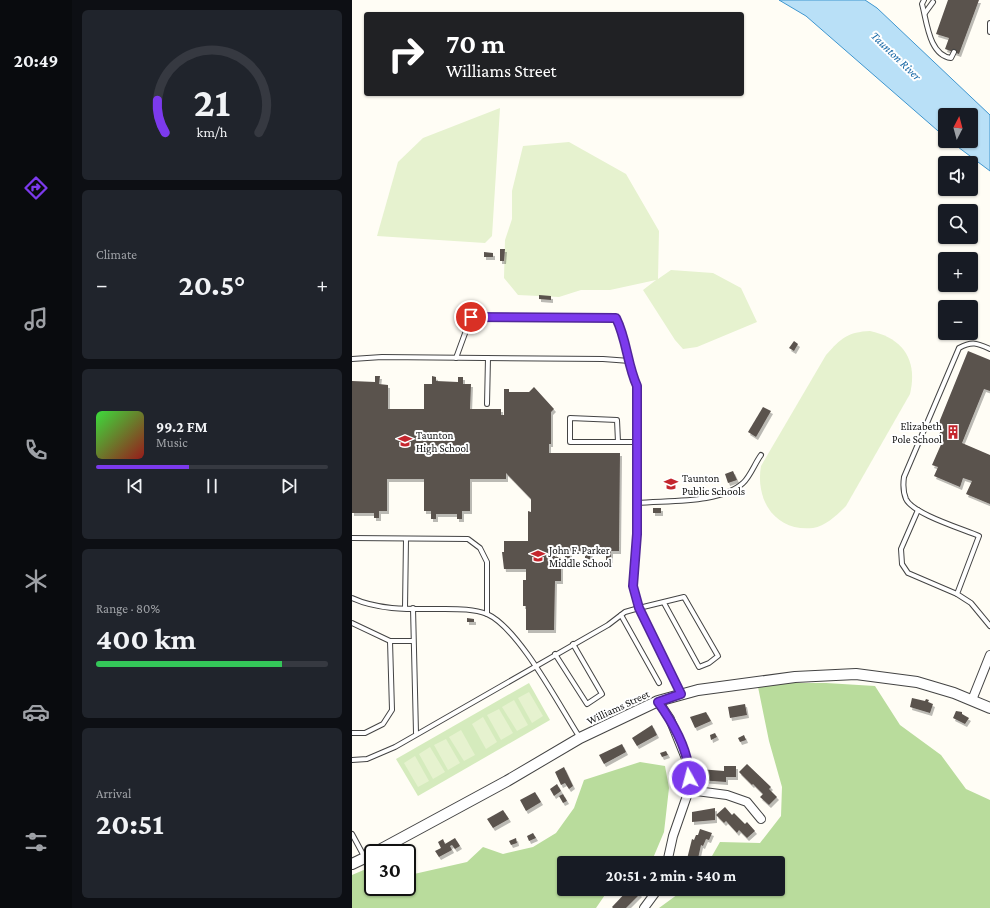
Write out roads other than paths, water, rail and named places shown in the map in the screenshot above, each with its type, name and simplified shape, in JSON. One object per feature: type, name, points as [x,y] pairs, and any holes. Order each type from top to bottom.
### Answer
[{"type":"street","points":[[972,700],[990,655]]},
{"type":"street","name":"Williams Street","points":[[391,844],[501,785],[580,738],[658,702],[681,694],[740,683],[856,674],[917,682],[972,700],[990,708]]},
{"type":"street","points":[[658,702],[670,719],[689,766],[689,790],[669,856]]},
{"type":"street","points":[[689,790],[727,795],[747,802],[761,819]]},
{"type":"street","name":"Williams Street","points":[[352,864],[364,858]]},
{"type":"street","points":[[644,908],[653,896]]},
{"type":"lane","points":[[924,0],[922,4],[930,30],[931,42],[944,57],[951,58],[954,52]]},
{"type":"lane","points":[[925,13],[931,1]]},
{"type":"lane","points":[[990,23],[990,32]]},
{"type":"lane","points":[[456,358],[471,317],[616,318],[621,327],[630,361],[632,376],[637,386],[637,503],[633,586],[639,608],[681,694]]},
{"type":"lane","points":[[957,594],[979,536],[918,510],[906,499],[903,488],[904,477],[959,348],[968,343],[978,344],[990,349]]},
{"type":"lane","points":[[352,359],[382,357],[603,359],[630,361]]},
{"type":"lane","points":[[487,404],[488,358]]},
{"type":"lane","points":[[618,442],[617,420],[570,418],[570,442],[618,442],[638,442]]},
{"type":"lane","points":[[637,503],[710,497],[729,493],[744,483],[761,454]]},
{"type":"lane","points":[[918,510],[901,549],[902,564],[908,573],[957,594],[971,603],[990,626]]},
{"type":"lane","points":[[352,538],[468,539],[480,548],[487,562],[487,614]]},
{"type":"lane","points":[[405,608],[406,539]]},
{"type":"lane","points":[[352,760],[381,754],[608,625],[621,615],[639,608],[684,597],[718,656],[709,663],[699,667],[664,603]]},
{"type":"lane","points":[[352,598],[365,604],[405,608],[464,609],[487,614],[498,621],[516,638],[580,738]]},
{"type":"lane","points":[[413,608],[416,733]]},
{"type":"lane","points":[[621,615],[659,683]]},
{"type":"lane","points":[[352,623],[390,641],[413,641]]},
{"type":"lane","points":[[352,733],[365,733],[384,724],[392,710],[390,641]]},
{"type":"lane","points":[[555,654],[586,704],[602,694],[573,644]]},
{"type":"lane","points":[[352,834],[364,847]]},
{"type":"water","name":"Taunton River","points":[[779,0],[865,0],[877,8],[990,115],[990,171],[978,162],[978,156],[970,156],[959,148],[978,148],[978,108],[938,108],[938,131],[806,16]]},
{"type":"place","name":"Elizabeth Pole School","points":[[953,432]]},
{"type":"place","name":"Taunton High School","points":[[405,441]]},
{"type":"place","name":"Taunton Public Schools","points":[[671,484]]},
{"type":"place","name":"John F. Parker Middle School","points":[[538,556]]}]
